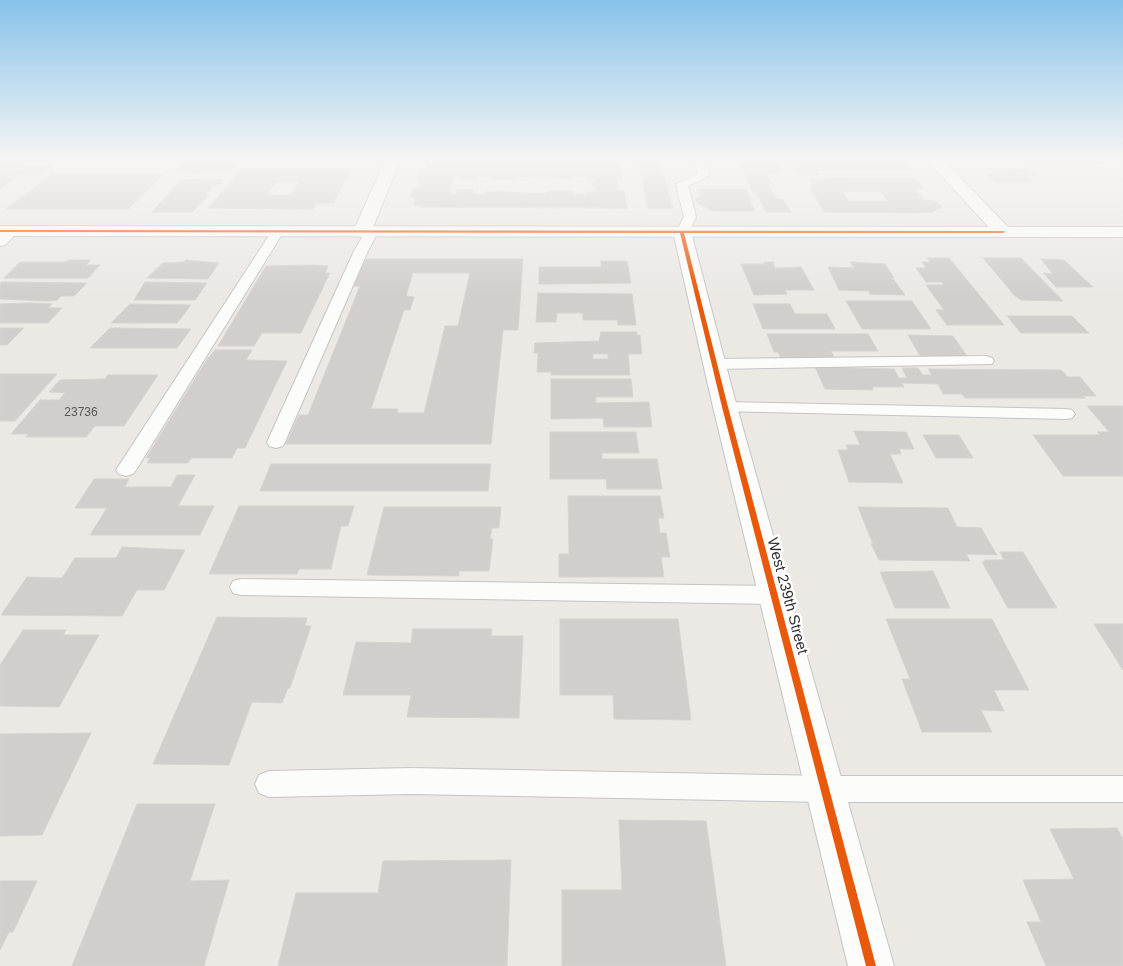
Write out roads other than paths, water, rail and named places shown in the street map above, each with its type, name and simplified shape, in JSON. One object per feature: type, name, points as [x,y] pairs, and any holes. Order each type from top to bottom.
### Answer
[{"type":"street","points":[[367,232],[378,203]]},
{"type":"street","points":[[975,203],[1003,232]]},
{"type":"street","points":[[4,235],[278,232],[1121,231]]},
{"type":"street","name":"West 239th Street","points":[[682,232],[725,407],[871,966]]},
{"type":"lane","points":[[682,232],[690,217],[687,203]]},
{"type":"lane","points":[[126,470],[278,232]]},
{"type":"lane","points":[[276,442],[361,251],[367,232]]},
{"type":"lane","points":[[714,364],[986,362]]},
{"type":"lane","points":[[725,407],[1066,414]]},
{"type":"lane","points":[[241,588],[774,595]]},
{"type":"lane","points":[[270,784],[411,781],[824,789],[1123,789]]}]
